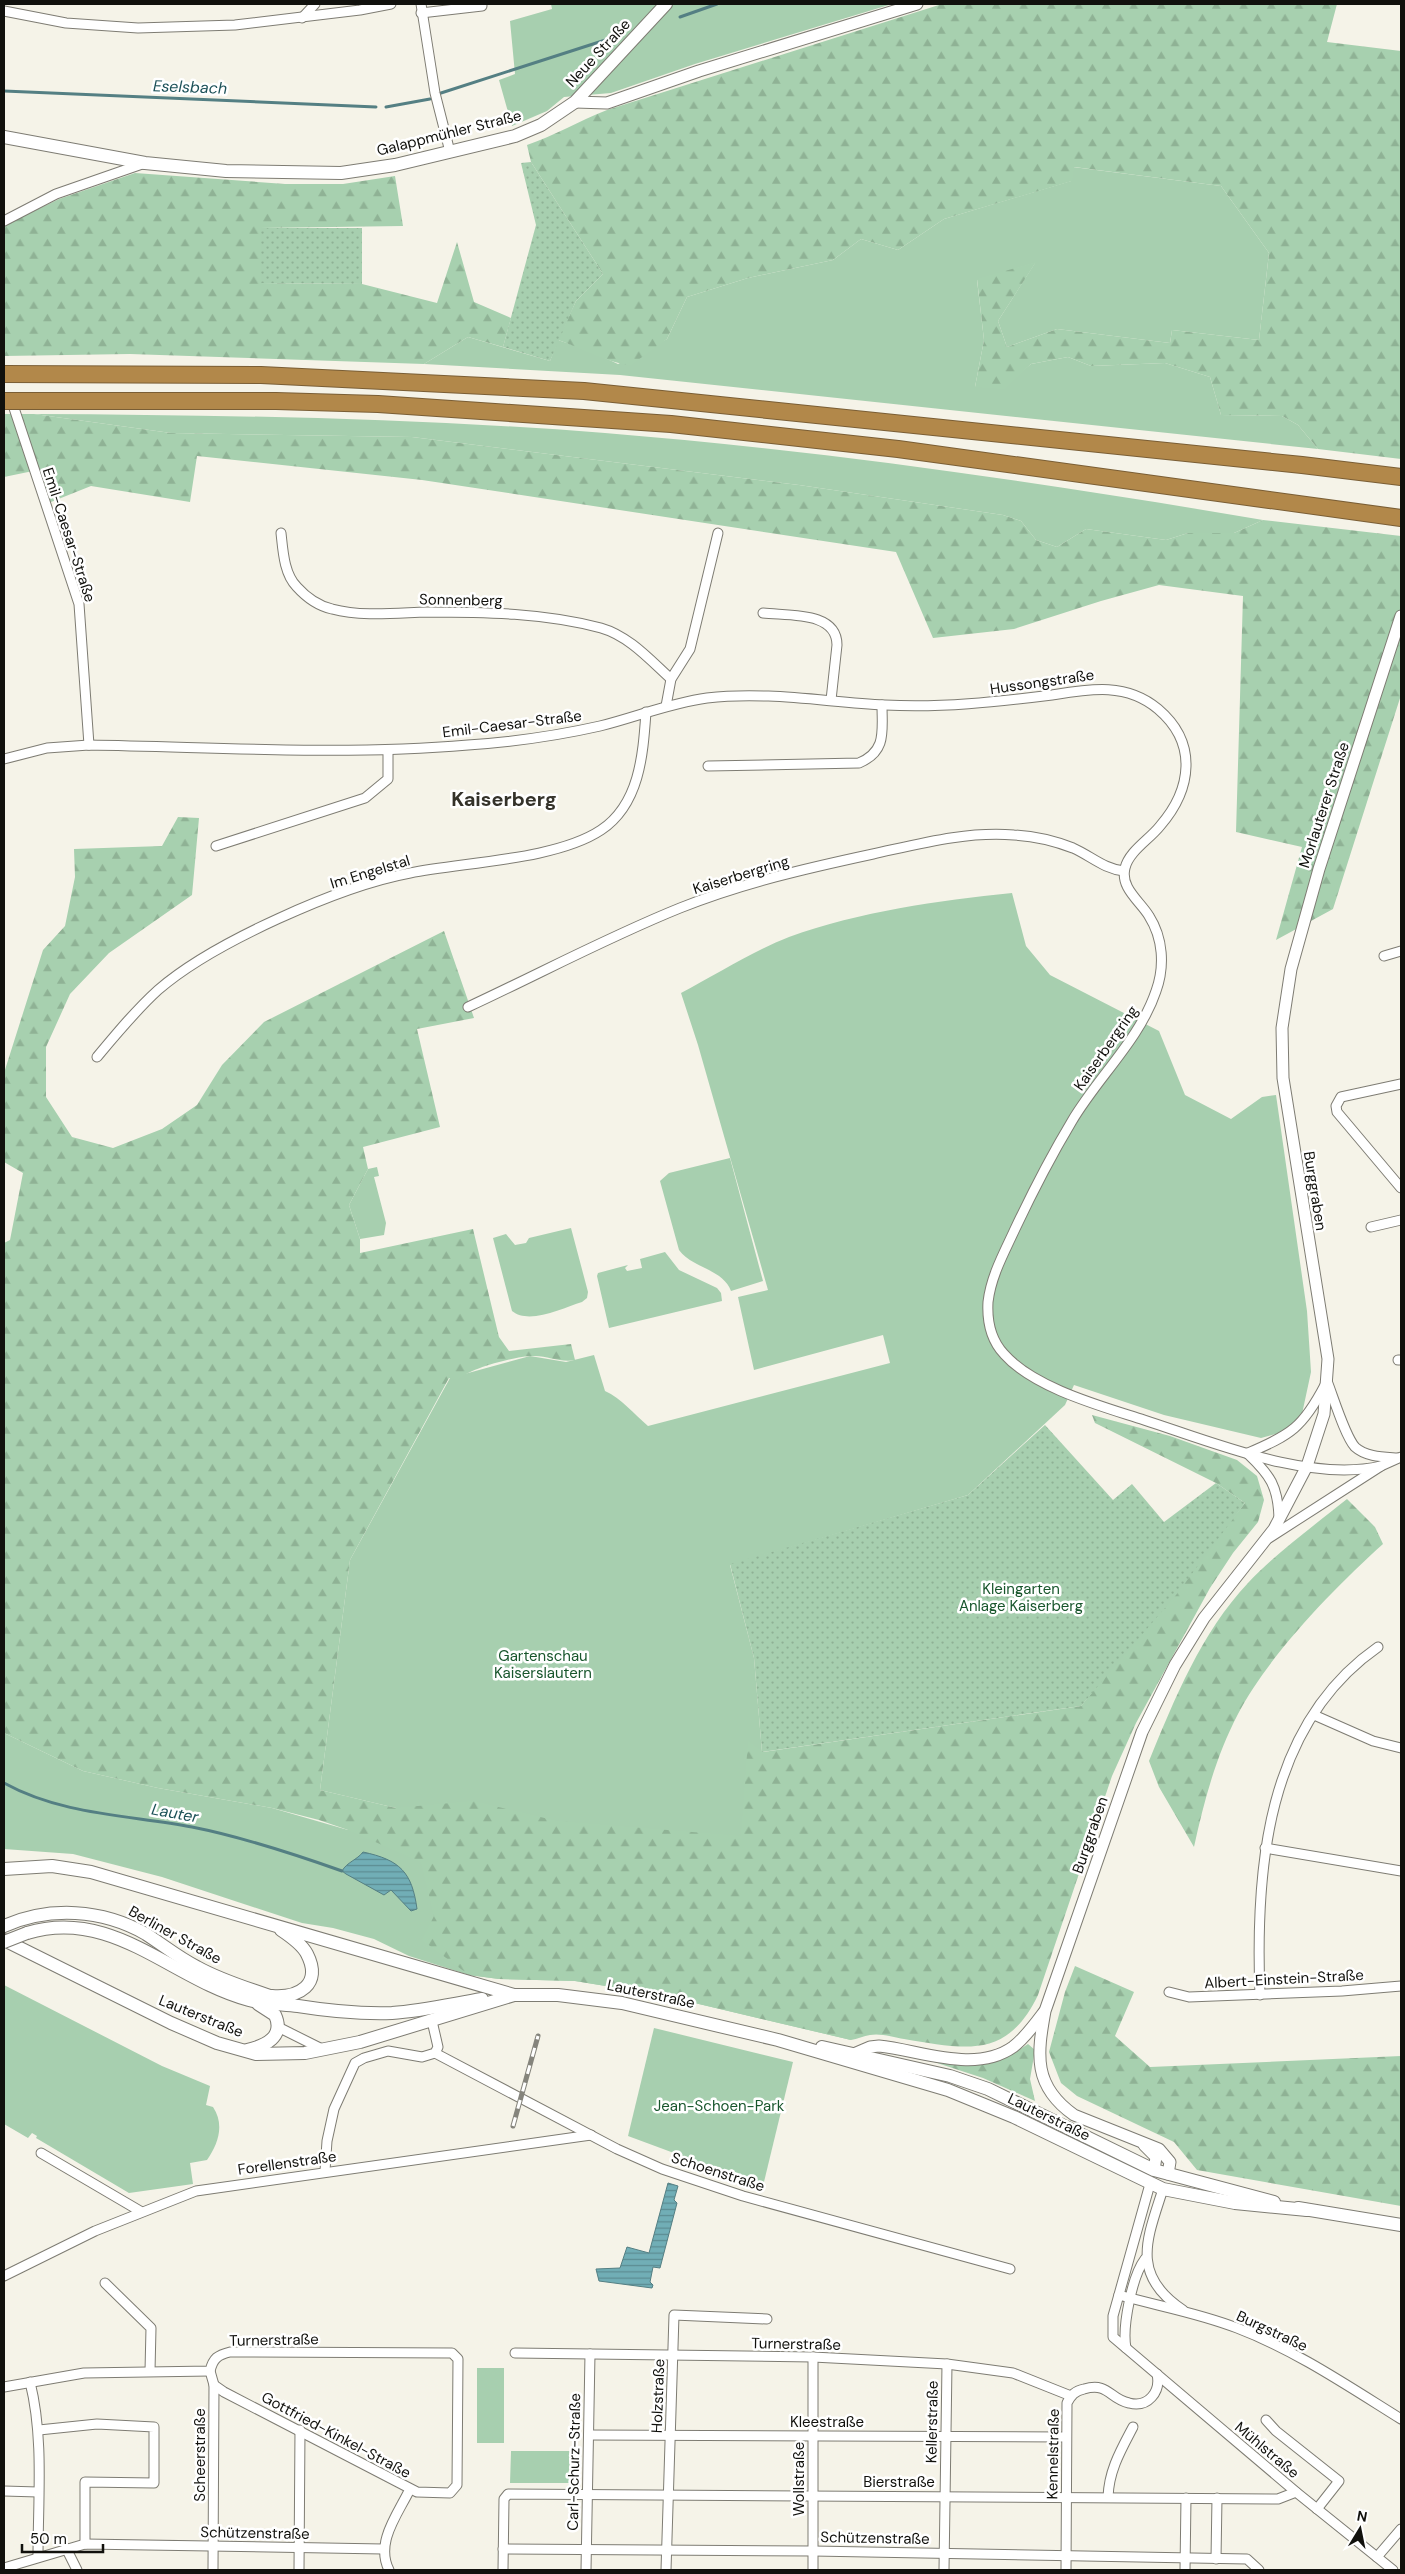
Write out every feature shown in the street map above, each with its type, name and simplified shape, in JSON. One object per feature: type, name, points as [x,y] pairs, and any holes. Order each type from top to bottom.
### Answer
[{"type":"highway","points":[[4,374],[261,375],[584,391],[1302,465],[1401,478]]},
{"type":"highway","points":[[7,399],[32,401],[276,401],[341,403],[482,410],[671,424],[898,449],[1265,501],[1401,518]]},
{"type":"main road","name":"Neue Straße","points":[[574,102],[666,4]]},
{"type":"main road","name":"Galappmühler Straße","points":[[7,138],[145,163],[272,173],[341,173],[396,165],[516,136],[541,125],[574,102]]},
{"type":"main road","name":"Lauterstraße","points":[[4,1869],[52,1866],[91,1872],[514,1995],[558,1995],[603,1999],[778,2040],[948,2090],[982,2103],[1163,2189],[1252,2206],[1307,2210],[1401,2225]]},
{"type":"main road","name":"Berliner Straße","points":[[9,1924],[36,1915],[56,1912],[87,1914],[114,1920],[145,1934],[205,1972],[299,2007]]},
{"type":"main road","name":"Berliner Straße","points":[[4,1941],[27,1933],[58,1927],[79,1928],[107,1933],[140,1948],[188,1976],[252,2001],[347,2013],[395,2012],[514,1995]]},
{"type":"main road","points":[[269,1996],[298,1994],[305,1988],[311,1974],[310,1961],[303,1949],[277,1927]]},
{"type":"main road","name":"Lauterstraße","points":[[4,1941],[171,2023],[242,2051],[274,2055],[323,2050],[360,2042],[514,1995]]},
{"type":"main road","points":[[242,2051],[265,2045],[273,2039],[278,2027],[278,2021],[270,2010],[252,2001]]},
{"type":"main road","name":"Lauterstraße","points":[[778,2040],[856,2053],[950,2076],[988,2089],[1154,2170],[1307,2210]]},
{"type":"main road","points":[[1150,2184],[1154,2170]]},
{"type":"main road","points":[[1163,2189],[1168,2174]]},
{"type":"street","points":[[302,18],[315,4]]},
{"type":"street","points":[[4,11],[66,23],[138,28],[235,25],[302,18],[392,4]]},
{"type":"street","points":[[574,102],[607,103],[699,71],[917,4]]},
{"type":"street","points":[[450,152],[435,93],[421,8],[482,6]]},
{"type":"street","name":"Galappmühler Straße","points":[[4,221],[56,194],[145,163]]},
{"type":"street","name":"Emil-Caesar-Straße","points":[[7,399],[79,604],[89,745]]},
{"type":"street","points":[[666,706],[671,679],[690,649],[718,533]]},
{"type":"street","name":"Sonnenberg","points":[[281,534],[286,567],[296,586],[315,602],[331,609],[352,612],[523,615],[567,621],[603,629],[633,644],[671,679]]},
{"type":"street","points":[[763,613],[822,620],[833,627],[837,636],[837,645],[831,700]]},
{"type":"street","name":"Morlauterer Straße","points":[[1285,1006],[1291,968],[1319,869],[1401,616]]},
{"type":"street","name":"Hussongstraße","points":[[701,699],[781,695],[882,705],[988,704],[1104,688],[1141,698],[1161,710],[1183,744],[1186,762],[1185,784],[1177,805],[1158,829],[1130,858],[1124,871]]},
{"type":"street","name":"Emil-Caesar-Straße","points":[[4,759],[47,748],[89,745],[388,750],[470,745],[556,735],[607,724],[666,706],[701,699]]},
{"type":"street","points":[[708,766],[859,764],[870,759],[878,750],[882,739],[882,705]]},
{"type":"street","name":"Im Engelstal","points":[[97,1057],[132,1015],[160,989],[189,968],[225,946],[309,906],[409,873],[551,850],[581,841],[602,830],[618,815],[631,797],[639,771],[646,712]]},
{"type":"street","points":[[216,846],[365,798],[388,779],[388,750]]},
{"type":"street","name":"Emil-Caesar-Straße","points":[[4,768],[20,756]]},
{"type":"street","name":"Kaiserbergring","points":[[468,1007],[597,945],[714,896],[827,864],[919,844],[988,834],[1016,835],[1043,839],[1073,848],[1102,865],[1124,871],[1128,888],[1152,919],[1157,933],[1162,948],[1161,978],[1148,1012],[1073,1119],[1030,1196],[996,1269],[988,1305],[993,1340],[1006,1357],[1024,1371],[1048,1384],[1100,1405],[1248,1454],[1306,1466],[1352,1471],[1381,1466]]},
{"type":"street","points":[[1384,956],[1401,951]]},
{"type":"street","name":"Burggraben","points":[[1168,2174],[1170,2162],[1164,2152],[1074,2115],[1063,2107],[1052,2094],[1038,2063],[1045,2011],[1142,1732],[1175,1666],[1204,1618],[1279,1520],[1306,1466],[1324,1414],[1328,1359],[1283,1078],[1282,1028],[1285,1006]]},
{"type":"street","points":[[1401,1084],[1341,1097],[1337,1101],[1337,1112],[1401,1188]]},
{"type":"street","points":[[1372,1227],[1401,1220]]},
{"type":"street","points":[[1279,1520],[1279,1501],[1274,1483],[1266,1471],[1248,1454],[1291,1433],[1312,1409],[1327,1381]]},
{"type":"street","name":"Burggraben","points":[[1327,1381],[1346,1432],[1355,1447],[1369,1455],[1400,1458]]},
{"type":"street","points":[[1263,1542],[1381,1466],[1400,1458]]},
{"type":"street","points":[[1260,1995],[1259,1935],[1265,1848],[1271,1813],[1295,1747],[1314,1715],[1336,1683],[1354,1664],[1378,1647]]},
{"type":"street","points":[[1314,1715],[1373,1741],[1401,1748]]},
{"type":"street","points":[[1265,1848],[1401,1871]]},
{"type":"street","name":"Albert-Einstein-Straße","points":[[1169,1992],[1189,1997],[1260,1995],[1401,1986]]},
{"type":"street","points":[[856,2053],[870,2047],[879,2046],[959,2059],[990,2057],[1013,2047],[1045,2011]]},
{"type":"street","points":[[325,2171],[334,2109],[343,2093],[349,2072],[355,2063],[364,2058],[388,2051],[422,2057],[435,2053],[438,2047],[432,2021]]},
{"type":"street","points":[[278,2027],[323,2050]]},
{"type":"street","name":"Schoenstraße","points":[[435,2053],[591,2135],[662,2169],[743,2196],[1010,2269]]},
{"type":"street","name":"Forellenstraße","points":[[4,2276],[84,2236],[140,2211],[202,2190],[325,2171],[591,2135]]},
{"type":"street","name":"Burggraben","points":[[1139,2141],[1156,2157],[1154,2170]]},
{"type":"street","points":[[40,2153],[140,2211]]},
{"type":"street","name":"Mühlstraße","points":[[1150,2184],[1111,2326],[1113,2337],[1317,2510],[1393,2570]]},
{"type":"street","points":[[1126,2348],[1124,2326],[1140,2266],[1145,2259],[1163,2189]]},
{"type":"street","points":[[1145,2259],[1149,2275],[1159,2290],[1189,2314]]},
{"type":"street","points":[[105,2283],[150,2328],[150,2371]]},
{"type":"street","name":"Burgstraße","points":[[1119,2295],[1236,2328],[1273,2344],[1401,2419]]},
{"type":"street","name":"Holzstraße","points":[[666,2570],[674,2315],[768,2319]]},
{"type":"street","name":"Turnerstraße","points":[[210,2371],[212,2362],[219,2355],[230,2352],[452,2353],[458,2359],[457,2485],[450,2493]]},
{"type":"street","name":"Turnerstraße","points":[[515,2353],[813,2357],[947,2364],[1013,2373],[1071,2396]]},
{"type":"street","name":"Carl-Schurz-Straße","points":[[586,2570],[590,2354]]},
{"type":"street","name":"Wollstraße","points":[[813,2357],[813,2570]]},
{"type":"street","name":"Kellerstraße","points":[[944,2570],[947,2364]]},
{"type":"street","points":[[4,2387],[84,2373],[210,2371]]},
{"type":"street","name":"Scheerstraße","points":[[210,2371],[214,2385],[212,2570]]},
{"type":"street","name":"Kennelstraße","points":[[1066,2570],[1065,2412],[1071,2396],[1079,2390],[1092,2386],[1103,2388],[1127,2403],[1136,2404],[1146,2401],[1156,2394],[1159,2384],[1157,2374]]},
{"type":"street","points":[[30,2382],[39,2430],[38,2557]]},
{"type":"street","name":"Gottfried-Kinkel-Straße","points":[[214,2385],[410,2489],[417,2492],[450,2493]]},
{"type":"street","points":[[1266,2420],[1276,2431],[1339,2481],[1317,2510]]},
{"type":"street","points":[[39,2430],[97,2424],[154,2427],[154,2483],[85,2482],[85,2544]]},
{"type":"street","points":[[1108,2497],[1117,2457],[1133,2427]]},
{"type":"street","points":[[299,2570],[300,2430]]},
{"type":"street","name":"Kleestraße","points":[[588,2435],[1065,2437]]},
{"type":"street","points":[[389,2570],[383,2549],[387,2534],[410,2489]]},
{"type":"street","points":[[4,2491],[38,2492]]},
{"type":"street","name":"Bierstraße","points":[[503,2549],[504,2499],[508,2494],[1066,2496],[1278,2499],[1296,2492]]},
{"type":"street","points":[[1185,2570],[1186,2498]]},
{"type":"street","points":[[1216,2559],[1217,2498]]},
{"type":"street","points":[[1377,2557],[1401,2528]]},
{"type":"street","name":"Schützenstraße","points":[[4,2568],[66,2548],[85,2544],[383,2549]]},
{"type":"street","points":[[66,2548],[77,2570]]},
{"type":"street","points":[[503,2549],[503,2570]]},
{"type":"street","name":"Schützenstraße","points":[[503,2549],[813,2551],[1247,2559],[1259,2570]]},
{"type":"green space","points":[[551,4],[892,4],[695,64],[611,93],[564,97],[547,111],[512,126],[499,80],[515,74],[510,21],[552,9]]},
{"type":"green space","points":[[942,4],[1337,4],[1327,42],[1401,51],[1401,459],[1318,449],[1298,425],[1282,416],[1221,415],[1210,377],[1165,363],[1091,366],[1068,357],[1031,364],[1004,389],[975,387],[984,340],[977,279],[1036,262],[998,321],[1007,347],[1057,329],[1170,343],[1172,330],[1259,340],[1269,253],[1221,186],[1074,167],[1072,181],[944,219],[898,250],[861,239],[833,260],[748,278],[687,297],[667,339],[631,365],[604,358],[558,340],[576,301],[603,274],[531,162],[527,145],[607,110]]},
{"type":"green space","points":[[531,162],[603,274],[576,301],[550,361],[503,347],[536,225],[521,163]]},
{"type":"green space","points":[[1073,167],[1221,186],[1269,253],[1259,340],[1172,330],[1170,343],[1057,329],[1007,347],[998,321],[1035,263],[977,280],[984,340],[975,387],[1021,372],[1031,364],[1068,357],[1091,366],[1165,363],[1210,377],[1221,415],[1282,416],[1298,425],[1318,449],[620,375],[424,364],[468,337],[550,361],[558,340],[590,351],[618,364],[667,339],[687,297],[748,278],[833,260],[861,239],[898,250],[944,219],[1071,181]]},
{"type":"green space","points":[[135,173],[285,184],[343,184],[395,176],[403,226],[261,228],[261,283],[362,284],[437,303],[457,242],[474,302],[511,318],[503,347],[468,337],[424,364],[130,354],[4,356],[4,226],[59,199]]},
{"type":"green space","points":[[261,228],[362,228],[362,284],[261,283]]},
{"type":"green space","points":[[4,414],[34,414],[171,433],[412,437],[799,485],[1003,515],[1021,521],[1036,540],[1057,547],[1086,529],[1166,540],[1188,533],[1234,533],[1263,520],[1401,536],[1401,695],[1333,909],[1276,940],[1302,847],[1236,832],[1243,596],[1159,585],[1101,601],[1014,629],[933,638],[896,552],[422,480],[197,456],[190,502],[91,486],[46,504],[33,471],[4,477]]},
{"type":"green space","points":[[34,414],[320,418],[534,428],[688,440],[935,469],[1263,520],[1234,533],[1188,533],[1166,540],[1086,529],[1057,547],[1036,540],[1021,521],[1003,515],[799,485],[412,437],[171,433]]},
{"type":"green space","points":[[178,817],[199,818],[192,895],[109,953],[70,994],[46,1047],[46,1097],[72,1137],[113,1148],[162,1129],[197,1105],[222,1065],[264,1022],[444,931],[474,1018],[417,1029],[440,1127],[363,1147],[368,1169],[349,1205],[360,1239],[360,1253],[473,1229],[499,1337],[509,1351],[571,1344],[575,1360],[569,1361],[538,1356],[525,1357],[481,1368],[458,1380],[449,1378],[350,1560],[320,1790],[396,1808],[473,1801],[557,1821],[741,1836],[748,1741],[763,1752],[1081,1706],[1245,1503],[1216,1483],[1095,1423],[1092,1415],[1170,1436],[1237,1460],[1257,1476],[1264,1500],[1258,1522],[1233,1553],[1210,1588],[1136,1723],[1112,1776],[1038,1995],[1026,2016],[1013,2031],[998,2040],[982,2045],[965,2047],[926,2043],[878,2034],[851,2040],[661,1995],[575,1981],[499,1979],[469,1975],[422,1940],[434,1916],[421,1862],[348,1830],[319,1820],[272,1808],[158,1788],[83,1771],[4,1733],[4,1243],[10,1240],[23,1173],[4,1162],[4,1073],[43,950],[65,926],[75,877],[74,849],[162,846]]},
{"type":"green space","name":"Gartenschau Kaiserslautern","points":[[1012,893],[1026,946],[1050,975],[1159,1031],[1185,1095],[1231,1119],[1262,1097],[1276,1095],[1307,1311],[1311,1372],[1302,1414],[1287,1431],[1261,1438],[1164,1415],[1074,1385],[1065,1405],[968,1495],[730,1565],[754,1658],[762,1752],[851,2040],[661,1995],[575,1981],[499,1979],[469,1975],[409,1956],[374,1939],[333,1928],[302,1923],[162,1877],[73,1854],[4,1849],[4,1733],[83,1771],[158,1788],[272,1808],[348,1830],[396,1808],[320,1790],[350,1560],[450,1378],[530,1356],[566,1362],[594,1355],[605,1391],[622,1402],[648,1426],[890,1363],[883,1335],[754,1370],[738,1297],[768,1290],[698,1045],[681,993],[763,949],[789,937],[816,928],[899,908]]},
{"type":"green space","points":[[730,1158],[763,1281],[731,1291],[721,1278],[691,1261],[679,1250],[660,1181],[669,1173]]},
{"type":"green space","points":[[377,1167],[379,1176],[374,1177],[386,1223],[384,1235],[360,1239],[349,1205],[368,1169]]},
{"type":"green space","points":[[571,1228],[588,1292],[587,1298],[582,1302],[537,1316],[519,1315],[512,1311],[493,1238],[506,1234],[515,1245],[526,1243],[529,1238]]},
{"type":"green space","points":[[665,1252],[679,1270],[717,1288],[721,1293],[722,1301],[609,1328],[597,1276],[598,1273],[628,1265],[625,1268],[627,1271],[642,1268],[640,1259]]},
{"type":"green space","name":"Kleingarten Anlage Kaiserberg","points":[[1045,1425],[1113,1500],[1132,1484],[1164,1522],[1216,1483],[1245,1503],[1176,1595],[1081,1706],[762,1752],[754,1658],[730,1564],[968,1495]]},
{"type":"green space","points":[[1347,1499],[1375,1527],[1383,1544],[1303,1624],[1266,1669],[1251,1692],[1230,1730],[1217,1762],[1194,1847],[1159,1787],[1149,1761],[1179,1690],[1216,1623],[1231,1602],[1271,1561]]},
{"type":"green space","points":[[1075,1966],[1134,1992],[1115,2036],[1150,2067],[1401,2056],[1401,2206],[1197,2170],[1174,2142],[1077,2096],[1061,2083],[1049,2052],[1065,1992]]},
{"type":"green space","points":[[4,1985],[162,2066],[210,2086],[206,2105],[213,2107],[217,2114],[219,2134],[207,2160],[190,2163],[193,2184],[129,2193],[36,2138],[37,2136],[32,2133],[28,2138],[4,2124]]},
{"type":"green space","name":"Jean-Schoen-Park","points":[[654,2028],[793,2062],[763,2186],[628,2136]]},
{"type":"green space","points":[[1028,2044],[1035,2050],[1030,2079],[1035,2101],[983,2078],[931,2061],[958,2064],[981,2063],[1003,2058]]},
{"type":"green space","points":[[477,2368],[504,2368],[504,2443],[477,2443]]},
{"type":"green space","points":[[511,2451],[573,2451],[572,2483],[510,2483]]},
{"type":"water","points":[[363,1852],[386,1859],[402,1870],[412,1886],[417,1909],[411,1911],[391,1890],[384,1895],[342,1871]]},
{"type":"water","points":[[668,2183],[678,2186],[674,2200],[677,2203],[660,2268],[653,2267],[650,2282],[653,2285],[652,2288],[599,2281],[596,2269],[620,2268],[627,2247],[649,2253]]},
{"type":"waterway","name":"Eselsbach","points":[[680,17],[717,4]]},
{"type":"waterway","name":"Eselsbach","points":[[441,93],[621,35]]},
{"type":"waterway","name":"Eselsbach","points":[[4,91],[376,107]]},
{"type":"waterway","name":"Eselsbach","points":[[386,107],[430,99]]},
{"type":"waterway","name":"Lauter","points":[[4,1783],[26,1794],[72,1808],[211,1831],[268,1846],[342,1871]]},
{"type":"railway","points":[[513,2126],[538,2036]]},
{"type":"district","name":"Kaiserberg","points":[[504,799]]}]
